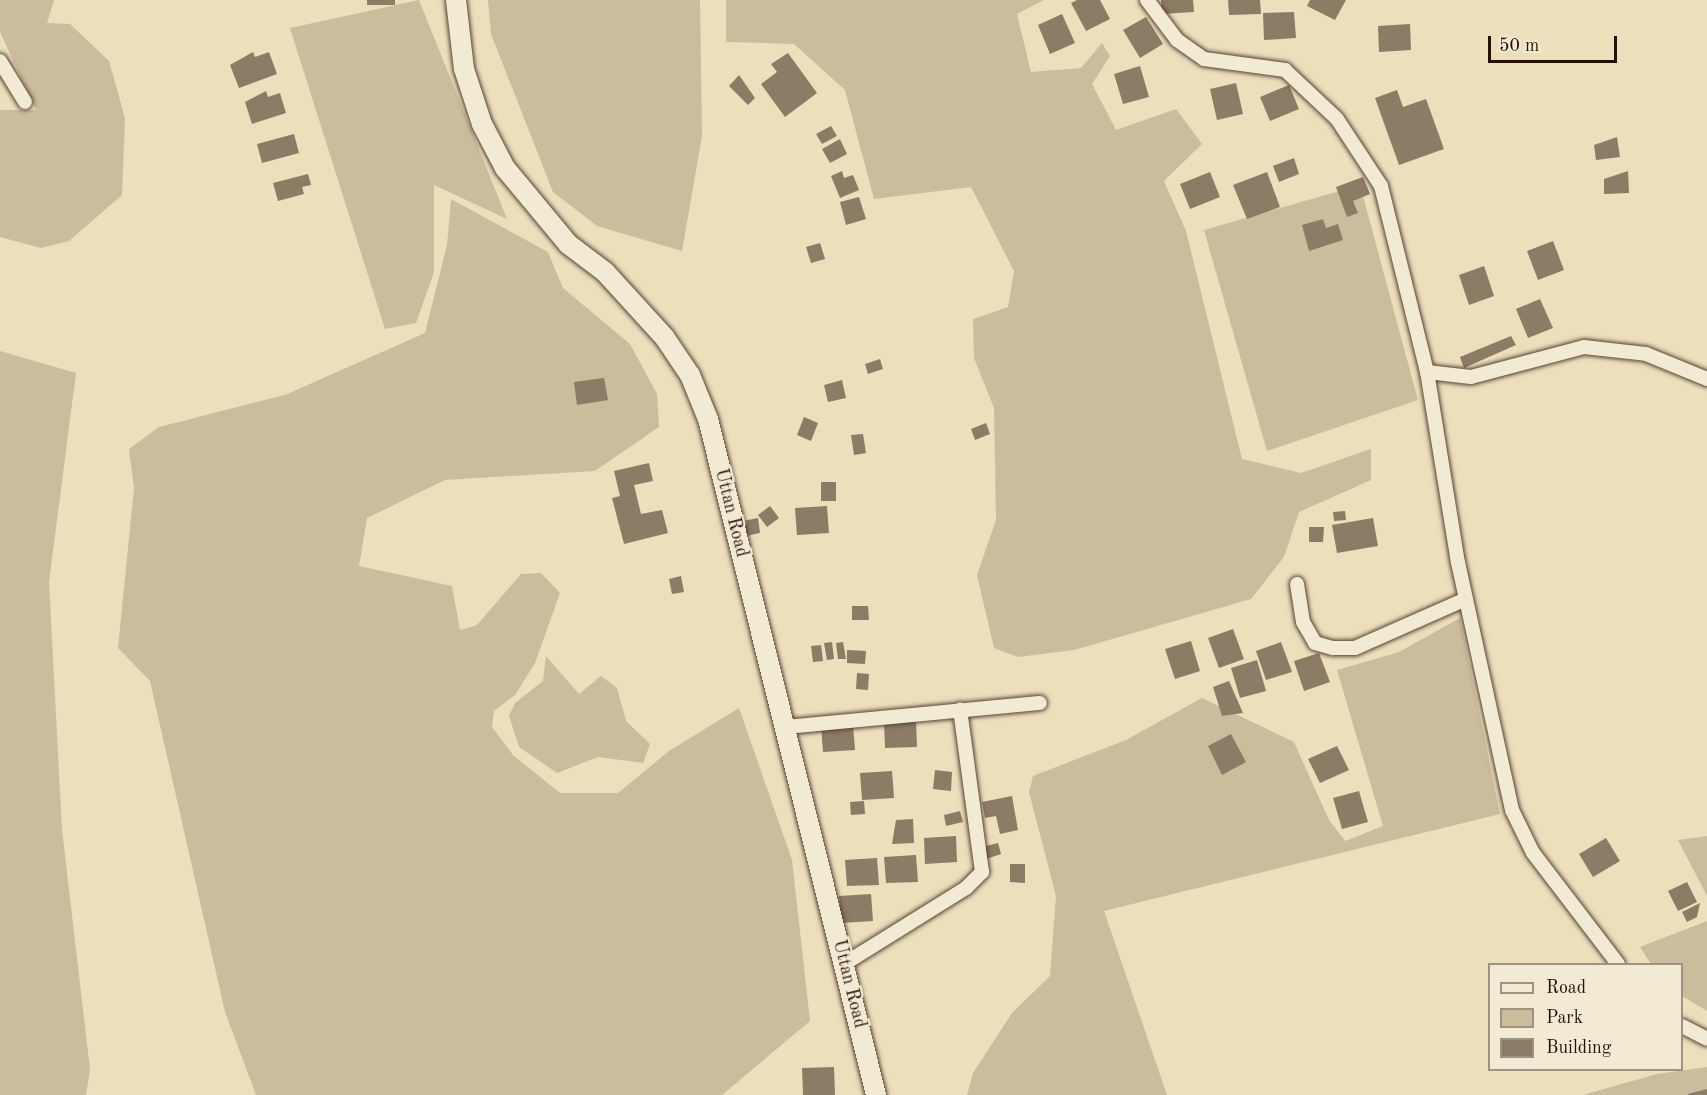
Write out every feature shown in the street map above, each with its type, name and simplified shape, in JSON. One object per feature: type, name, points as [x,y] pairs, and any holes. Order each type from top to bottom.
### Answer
[{"type":"main road","name":"Uttan Road","points":[[456,0],[464,69],[505,168],[568,244],[637,305],[690,375],[708,419],[876,1095]]},
{"type":"street","points":[[1147,0],[1177,40],[1204,59],[1285,70],[1337,118],[1381,186],[1426,372],[1466,599],[1512,810],[1533,853],[1617,963]]},
{"type":"street","points":[[0,61],[25,102]]},
{"type":"street","points":[[1426,372],[1471,377],[1584,346],[1646,354],[1707,379]]},
{"type":"street","points":[[1298,584],[1303,622],[1315,643],[1333,648],[1355,648],[1466,599]]},
{"type":"street","points":[[785,727],[1040,703]]},
{"type":"street","points":[[844,964],[966,888],[982,872],[960,709]]},
{"type":"street","points":[[1683,1027],[1707,1039]]},
{"type":"green space","points":[[0,0],[54,0],[47,23],[70,24],[109,61],[125,118],[122,195],[69,241],[41,248],[0,237],[0,110],[36,110],[0,32]]},
{"type":"green space","points":[[419,0],[507,219],[434,185],[434,272],[416,323],[385,329],[290,28]]},
{"type":"green space","points":[[488,0],[700,0],[702,136],[682,251],[597,226],[553,192],[491,34]]},
{"type":"green space","points":[[726,0],[1044,0],[1017,14],[1031,72],[1081,68],[1102,43],[1110,56],[1092,84],[1116,130],[1176,109],[1202,144],[1164,181],[1186,231],[1242,459],[1301,473],[1371,449],[1371,480],[1299,512],[1284,557],[1251,599],[1074,650],[1018,657],[994,648],[977,575],[996,520],[994,408],[974,358],[973,319],[1008,307],[1014,271],[971,187],[874,199],[845,90],[794,44],[726,42]]},
{"type":"green space","points":[[1360,185],[1418,400],[1267,451],[1204,230]]},
{"type":"green space","points":[[451,199],[548,252],[563,288],[630,344],[657,394],[659,427],[595,471],[445,480],[367,518],[359,566],[452,586],[460,630],[477,625],[521,574],[541,573],[560,593],[535,663],[515,695],[494,711],[492,727],[513,755],[560,793],[618,793],[669,751],[739,708],[792,860],[810,1021],[722,1095],[256,1095],[225,1012],[150,681],[118,648],[134,488],[129,449],[159,427],[285,395],[425,333],[447,245]]},
{"type":"green space","points":[[0,351],[76,373],[49,582],[62,830],[90,1069],[86,1095],[0,1095]]},
{"type":"green space","points":[[1460,618],[1500,814],[1104,911],[1167,1095],[967,1095],[973,1073],[1012,1013],[1050,976],[1056,896],[1029,792],[1033,776],[1126,740],[1202,698],[1294,742],[1329,820],[1345,841],[1383,826],[1337,670],[1399,652]]},
{"type":"green space","points":[[546,656],[579,694],[601,676],[617,688],[626,721],[650,744],[643,763],[598,757],[557,773],[519,747],[509,716],[515,703],[543,681]]},
{"type":"green space","points":[[1707,836],[1707,896],[1678,840]]},
{"type":"green space","points":[[1707,921],[1707,1011],[1683,997],[1683,963],[1650,963],[1640,947]]},
{"type":"green space","points":[[1707,1067],[1707,1095],[1583,1095],[1657,1074]]},
{"type":"building","points":[[367,0],[395,0],[395,5],[367,5]]},
{"type":"building","points":[[1077,0],[1100,0],[1110,19],[1086,31],[1071,3]]},
{"type":"building","points":[[1161,0],[1193,0],[1194,12],[1162,14]]},
{"type":"building","points":[[1228,0],[1260,0],[1261,14],[1229,15]]},
{"type":"building","points":[[1310,0],[1346,0],[1335,20],[1307,6]]},
{"type":"building","points":[[1294,12],[1296,38],[1264,40],[1263,13]]},
{"type":"building","points":[[1062,14],[1075,43],[1050,54],[1038,25]]},
{"type":"building","points":[[1146,17],[1163,44],[1140,58],[1123,30]]},
{"type":"building","points":[[1410,24],[1411,50],[1379,52],[1378,26]]},
{"type":"building","points":[[253,52],[255,57],[269,52],[277,74],[239,88],[230,65]]},
{"type":"building","points":[[788,53],[817,93],[785,117],[761,84],[777,72],[771,64]]},
{"type":"building","points":[[1140,66],[1149,97],[1123,104],[1114,74]]},
{"type":"building","points":[[739,75],[755,98],[748,105],[729,86]]},
{"type":"building","points":[[1236,83],[1243,114],[1217,120],[1210,89]]},
{"type":"building","points":[[1289,85],[1299,109],[1270,121],[1260,97]]},
{"type":"building","points":[[1397,90],[1403,107],[1426,99],[1444,149],[1399,165],[1375,98]]},
{"type":"building","points":[[266,91],[268,97],[280,93],[286,113],[252,124],[245,102]]},
{"type":"building","points":[[831,126],[837,136],[822,144],[816,134]]},
{"type":"building","points":[[294,134],[299,153],[262,163],[257,144]]},
{"type":"building","points":[[1617,137],[1620,157],[1596,160],[1594,145]]},
{"type":"building","points":[[840,139],[847,154],[830,163],[822,149]]},
{"type":"building","points":[[1294,158],[1299,174],[1279,182],[1273,166]]},
{"type":"building","points":[[842,171],[844,178],[853,175],[859,190],[840,198],[831,176]]},
{"type":"building","points":[[1628,171],[1629,193],[1604,194],[1604,179]]},
{"type":"building","points":[[1210,172],[1220,197],[1190,209],[1180,184]]},
{"type":"building","points":[[1267,172],[1280,207],[1247,219],[1233,185]]},
{"type":"building","points":[[308,174],[311,185],[302,187],[304,194],[278,201],[273,183]]},
{"type":"building","points":[[1363,177],[1370,194],[1353,201],[1358,213],[1347,217],[1336,187]]},
{"type":"building","points":[[859,197],[866,219],[846,225],[840,202]]},
{"type":"building","points":[[1323,219],[1326,228],[1338,224],[1343,240],[1309,251],[1302,225]]},
{"type":"building","points":[[1553,241],[1564,270],[1538,280],[1527,251]]},
{"type":"building","points":[[820,243],[825,259],[811,263],[806,247]]},
{"type":"building","points":[[1484,266],[1494,296],[1469,305],[1459,275]]},
{"type":"building","points":[[1540,299],[1553,328],[1528,338],[1516,309]]},
{"type":"building","points":[[1511,336],[1516,345],[1464,368],[1460,357]]},
{"type":"building","points":[[880,359],[883,369],[868,374],[865,364]]},
{"type":"building","points":[[604,378],[608,400],[577,405],[574,382]]},
{"type":"building","points":[[842,380],[846,398],[828,402],[824,385]]},
{"type":"building","points":[[804,417],[818,423],[811,441],[797,435]]},
{"type":"building","points":[[986,423],[990,434],[975,440],[971,429]]},
{"type":"building","points":[[863,434],[866,453],[854,455],[851,435]]},
{"type":"building","points":[[649,463],[653,481],[634,485],[641,514],[662,510],[668,533],[624,544],[612,498],[620,496],[614,471]]},
{"type":"building","points":[[821,482],[836,482],[836,501],[821,501]]},
{"type":"building","points":[[770,506],[779,518],[767,527],[758,515]]},
{"type":"building","points":[[827,506],[829,533],[797,535],[795,508]]},
{"type":"building","points":[[1345,511],[1346,520],[1334,521],[1333,512]]},
{"type":"building","points":[[758,518],[760,533],[746,536],[743,521]]},
{"type":"building","points":[[1373,518],[1378,546],[1337,553],[1332,525]]},
{"type":"building","points":[[1309,527],[1324,527],[1323,542],[1309,542]]},
{"type":"building","points":[[681,576],[684,592],[672,594],[669,579]]},
{"type":"building","points":[[852,606],[868,606],[869,620],[852,620]]},
{"type":"building","points":[[1233,629],[1244,659],[1219,668],[1208,638]]},
{"type":"building","points":[[1191,641],[1200,671],[1175,679],[1165,649]]},
{"type":"building","points":[[832,642],[834,659],[827,660],[824,643]]},
{"type":"building","points":[[843,642],[846,659],[838,659],[836,643]]},
{"type":"building","points":[[1281,642],[1292,672],[1266,680],[1256,651]]},
{"type":"building","points":[[821,645],[823,661],[813,662],[811,646]]},
{"type":"building","points":[[847,650],[866,651],[865,664],[847,663]]},
{"type":"building","points":[[1319,653],[1330,682],[1304,691],[1294,661]]},
{"type":"building","points":[[1257,660],[1266,691],[1240,698],[1231,668]]},
{"type":"building","points":[[857,673],[869,674],[868,690],[856,689]]},
{"type":"building","points":[[1229,681],[1243,713],[1222,716],[1213,687]]},
{"type":"building","points":[[916,720],[917,747],[885,748],[884,722]]},
{"type":"building","points":[[853,724],[855,750],[823,752],[821,725]]},
{"type":"building","points":[[1231,734],[1246,762],[1222,775],[1208,746]]},
{"type":"building","points":[[1337,746],[1349,770],[1320,783],[1308,759]]},
{"type":"building","points":[[935,770],[952,772],[951,791],[933,789]]},
{"type":"building","points":[[892,771],[894,798],[862,800],[860,773]]},
{"type":"building","points":[[1359,791],[1368,822],[1342,829],[1333,798]]},
{"type":"building","points":[[1012,796],[1018,830],[1000,834],[996,816],[985,818],[982,802]]},
{"type":"building","points":[[864,801],[865,814],[851,815],[850,802]]},
{"type":"building","points":[[960,811],[963,822],[946,826],[944,815]]},
{"type":"building","points":[[913,819],[914,843],[892,844],[896,820]]},
{"type":"building","points":[[956,836],[957,862],[925,864],[924,838]]},
{"type":"building","points":[[1606,838],[1620,861],[1593,877],[1579,854]]},
{"type":"building","points":[[998,843],[1001,854],[986,859],[982,847]]},
{"type":"building","points":[[916,855],[918,882],[886,883],[884,857]]},
{"type":"building","points":[[877,858],[879,885],[847,886],[845,860]]},
{"type":"building","points":[[1010,864],[1025,864],[1025,883],[1010,882]]},
{"type":"building","points":[[1687,882],[1697,902],[1678,911],[1668,891]]},
{"type":"building","points":[[871,894],[873,921],[841,923],[839,896]]},
{"type":"building","points":[[1700,903],[1697,917],[1687,922],[1682,912]]},
{"type":"building","points":[[834,1067],[835,1095],[803,1095],[802,1068]]},
{"type":"building","points":[[1707,1089],[1707,1095],[1688,1095],[1688,1094]]}]
